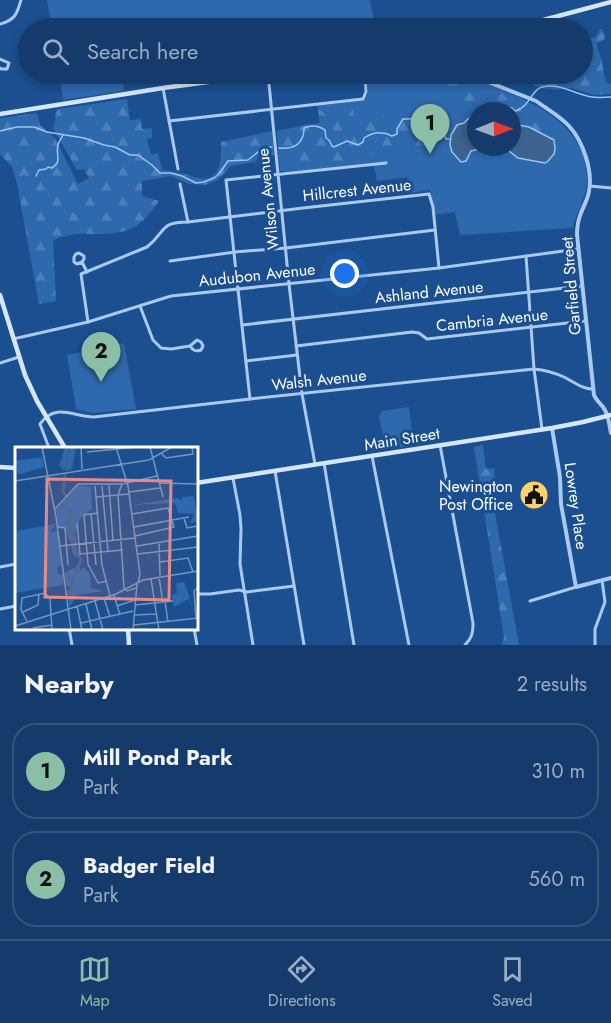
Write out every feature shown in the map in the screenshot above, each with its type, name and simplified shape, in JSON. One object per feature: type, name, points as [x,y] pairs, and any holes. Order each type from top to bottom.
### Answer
[{"type":"main road","points":[[551,18],[611,2]]},
{"type":"main road","points":[[0,114],[193,84]]},
{"type":"main road","points":[[0,295],[2,310],[32,391],[64,447]]},
{"type":"main road","name":"Main Street","points":[[198,483],[552,428],[609,416]]},
{"type":"main road","points":[[0,467],[15,468]]},
{"type":"main road","points":[[128,630],[129,645]]},
{"type":"street","points":[[0,24],[9,21],[17,14],[21,0]]},
{"type":"street","points":[[0,59],[9,63],[7,69],[0,68]]},
{"type":"street","name":"Wilson Avenue","points":[[268,84],[297,355],[315,464]]},
{"type":"street","points":[[169,121],[359,99],[365,97],[366,84]]},
{"type":"street","name":"Garfield Street","points":[[493,84],[536,101],[565,122],[576,135],[587,161],[590,186],[578,223],[578,249],[593,389],[595,398],[609,416],[611,433]]},
{"type":"street","points":[[163,88],[178,169]]},
{"type":"street","points":[[250,399],[226,180],[386,163]]},
{"type":"street","points":[[180,184],[188,222]]},
{"type":"street","points":[[590,186],[611,188]]},
{"type":"street","name":"Hillcrest Avenue","points":[[87,272],[147,247],[156,240],[166,225],[174,222],[429,195],[435,230]]},
{"type":"street","points":[[170,261],[435,230],[439,268]]},
{"type":"street","name":"Audubon Avenue","points":[[13,339],[87,322],[171,296],[439,268],[578,249]]},
{"type":"street","points":[[526,256],[534,369],[542,429]]},
{"type":"street","points":[[82,262],[87,272],[81,274],[87,322]]},
{"type":"street","name":"Ashland Avenue","points":[[242,325],[582,286]]},
{"type":"street","points":[[140,306],[153,340],[161,348],[190,346]]},
{"type":"street","name":"Cambria Avenue","points":[[296,346],[412,333],[419,333],[427,339],[585,321]]},
{"type":"street","points":[[246,362],[297,355]]},
{"type":"street","points":[[0,363],[19,357]]},
{"type":"street","name":"Walsh Avenue","points":[[46,417],[61,411],[83,417],[94,417],[534,369],[547,371],[580,386],[593,389]]},
{"type":"street","points":[[46,417],[40,426],[49,447]]},
{"type":"street","name":"Lowrey Place","points":[[552,428],[560,478],[561,504],[576,587]]},
{"type":"street","points":[[440,445],[473,623],[473,632],[465,645]]},
{"type":"street","points":[[372,456],[409,645]]},
{"type":"street","points":[[324,463],[354,645]]},
{"type":"street","points":[[275,471],[304,645]]},
{"type":"street","points":[[233,478],[240,515],[240,564],[254,645]]},
{"type":"street","points":[[0,567],[15,564]]},
{"type":"street","points":[[530,601],[611,578]]},
{"type":"street","points":[[595,645],[595,628],[606,602],[602,580]]},
{"type":"street","points":[[198,594],[294,586]]},
{"type":"street","points":[[0,609],[15,606]]},
{"type":"street","points":[[69,630],[72,645]]},
{"type":"street","points":[[194,630],[197,645]]},
{"type":"green space","points":[[47,0],[370,0],[373,18],[334,18],[50,18]]},
{"type":"green space","points":[[602,29],[605,35],[604,40],[597,43],[597,47],[607,83],[611,84],[611,94],[594,95],[570,88],[558,90],[531,84],[593,84],[593,38]]},
{"type":"green space","points":[[61,84],[124,84],[124,91],[63,100]]},
{"type":"green space","points":[[368,84],[489,84],[529,102],[570,132],[585,162],[587,186],[573,228],[460,235],[455,212],[435,215],[430,190],[411,193],[408,177],[377,181],[373,163],[280,171],[277,131],[320,123],[317,106],[364,100],[368,94]]},
{"type":"green space","points":[[438,84],[460,84],[468,88],[480,86],[496,94],[501,92],[507,100],[504,102],[467,102],[467,104],[445,94],[444,89]]},
{"type":"green space","points":[[127,99],[130,120],[141,119],[142,129],[152,128],[152,138],[147,139],[151,155],[158,153],[162,170],[205,179],[210,178],[220,164],[221,142],[272,131],[274,155],[258,156],[256,162],[231,166],[218,180],[205,185],[189,184],[171,176],[142,181],[142,196],[159,201],[141,223],[120,232],[68,235],[53,241],[56,301],[39,304],[17,184],[12,167],[0,154],[0,118],[37,113],[40,125],[55,138],[78,184],[89,178],[84,169],[77,170],[53,128],[58,109]]},
{"type":"green space","points":[[517,99],[523,102],[526,107],[522,111],[521,102],[509,102],[510,100]]},
{"type":"green space","points":[[345,106],[352,109],[355,116],[361,118],[368,117],[372,112],[379,112],[386,117],[416,113],[438,117],[445,121],[448,132],[446,141],[437,144],[431,141],[431,144],[425,146],[423,156],[419,158],[415,149],[412,151],[411,158],[406,147],[396,149],[391,156],[377,159],[370,152],[364,153],[345,166],[302,170],[279,163],[277,131],[320,123],[318,109],[327,116]]},
{"type":"green space","points":[[521,117],[525,117],[560,138],[564,134],[566,137],[562,142],[554,140],[529,127],[521,126]]},
{"type":"green space","points":[[124,343],[136,409],[92,413],[76,409],[67,355]]},
{"type":"green space","points":[[409,407],[416,445],[368,452],[369,448],[380,446],[383,448],[379,417],[382,411]]},
{"type":"green space","points":[[483,445],[486,469],[494,468],[495,484],[490,486],[519,645],[502,645],[504,637],[474,447]]},
{"type":"shaded area","points":[[467,120],[468,156],[466,161],[461,162],[452,152],[450,145],[451,135],[457,125]]},
{"type":"shaded area","points":[[521,126],[529,127],[554,140],[554,154],[545,163],[515,156],[521,156]]},
{"type":"waterway","points":[[521,108],[535,91],[548,86],[561,87],[586,96],[611,97]]},
{"type":"waterway","points":[[279,148],[295,146],[303,137],[304,128],[312,126],[325,130],[326,138],[334,147],[347,141],[358,145],[363,142],[364,138],[374,133],[385,133],[392,136],[397,134],[397,129],[403,119],[434,120],[433,131],[449,139]]},
{"type":"waterway","points":[[0,131],[17,127],[34,127],[47,132],[84,138],[115,147],[130,155],[138,155],[160,173],[182,176],[196,183],[214,178],[228,161],[248,160],[263,148],[272,147]]},
{"type":"waterway","points":[[36,176],[39,170],[52,168],[57,163],[57,149],[63,135]]},
{"type":"place","name":"Mill Pond Park","points":[[430,154]]},
{"type":"place","name":"Badger Field","points":[[101,382]]},
{"type":"place","name":"Newington Post Office","points":[[534,495]]}]
